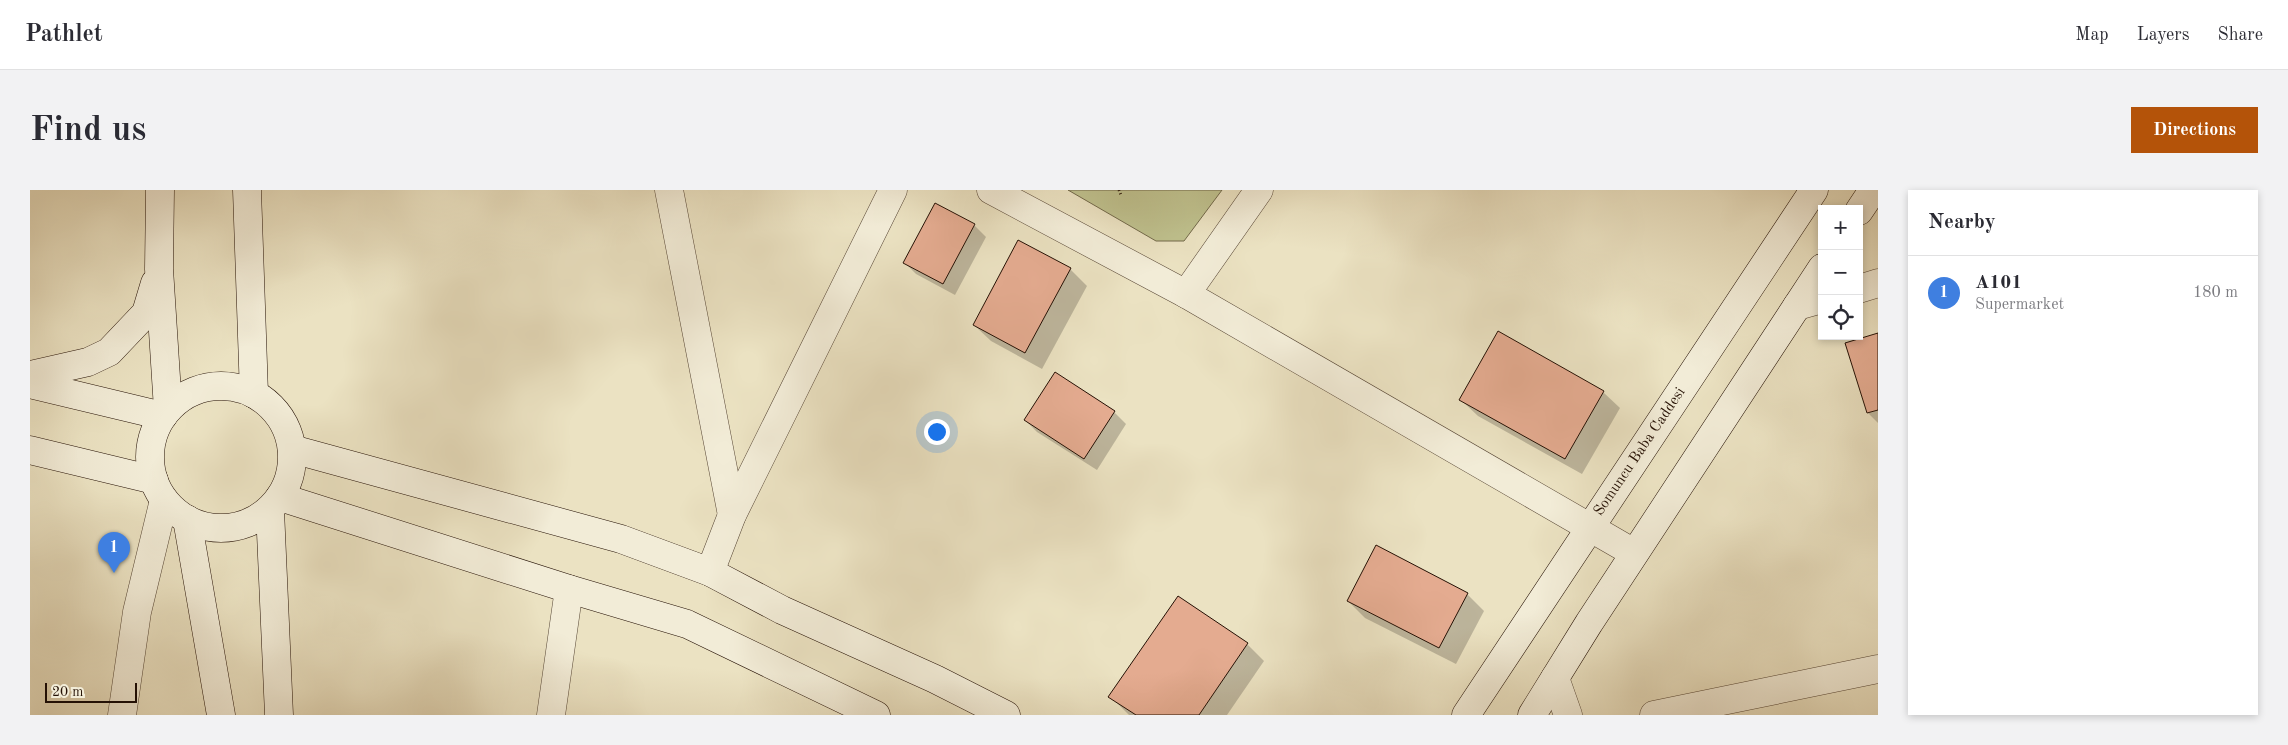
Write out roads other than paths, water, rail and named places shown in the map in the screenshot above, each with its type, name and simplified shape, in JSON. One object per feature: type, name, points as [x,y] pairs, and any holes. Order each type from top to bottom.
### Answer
[{"type":"main road","points":[[160,190],[159,269],[166,412]]},
{"type":"main road","points":[[247,190],[254,394]]},
{"type":"main road","points":[[669,190],[732,515]]},
{"type":"main road","points":[[710,572],[732,515],[893,190]]},
{"type":"main road","points":[[991,190],[1186,294],[1634,553]]},
{"type":"main road","points":[[1186,294],[1258,190]]},
{"type":"main road","name":"Somuncu Baba Caddesi","points":[[1466,715],[1814,190]]},
{"type":"main road","points":[[1863,205],[1873,190]]},
{"type":"main road","points":[[30,375],[88,362],[109,352],[146,313],[159,269]]},
{"type":"main road","points":[[1532,715],[1634,553],[1809,302],[1818,278]]},
{"type":"main road","points":[[1863,287],[1878,283]]},
{"type":"main road","points":[[30,384],[166,412]]},
{"type":"main road","points":[[225,386],[246,390],[254,394],[264,400],[279,415],[289,433],[292,449],[292,474],[275,504],[253,522],[233,528],[212,528],[176,513],[159,490],[150,467],[150,449],[154,432],[166,412],[190,393],[207,387],[225,386]]},
{"type":"main road","points":[[292,449],[621,539],[710,572],[782,610],[935,679],[1006,715]]},
{"type":"main road","points":[[30,450],[159,490]]},
{"type":"main road","points":[[122,715],[137,612],[159,490]]},
{"type":"main road","points":[[275,504],[687,624],[876,715]]},
{"type":"main road","points":[[275,504],[279,715]]},
{"type":"main road","points":[[187,519],[221,715]]},
{"type":"main road","points":[[551,715],[569,589]]},
{"type":"main road","points":[[1654,715],[1878,669]]},
{"type":"main road","points":[[1555,678],[1568,715]]},
{"type":"place","name":"A101","points":[[114,573]]}]
